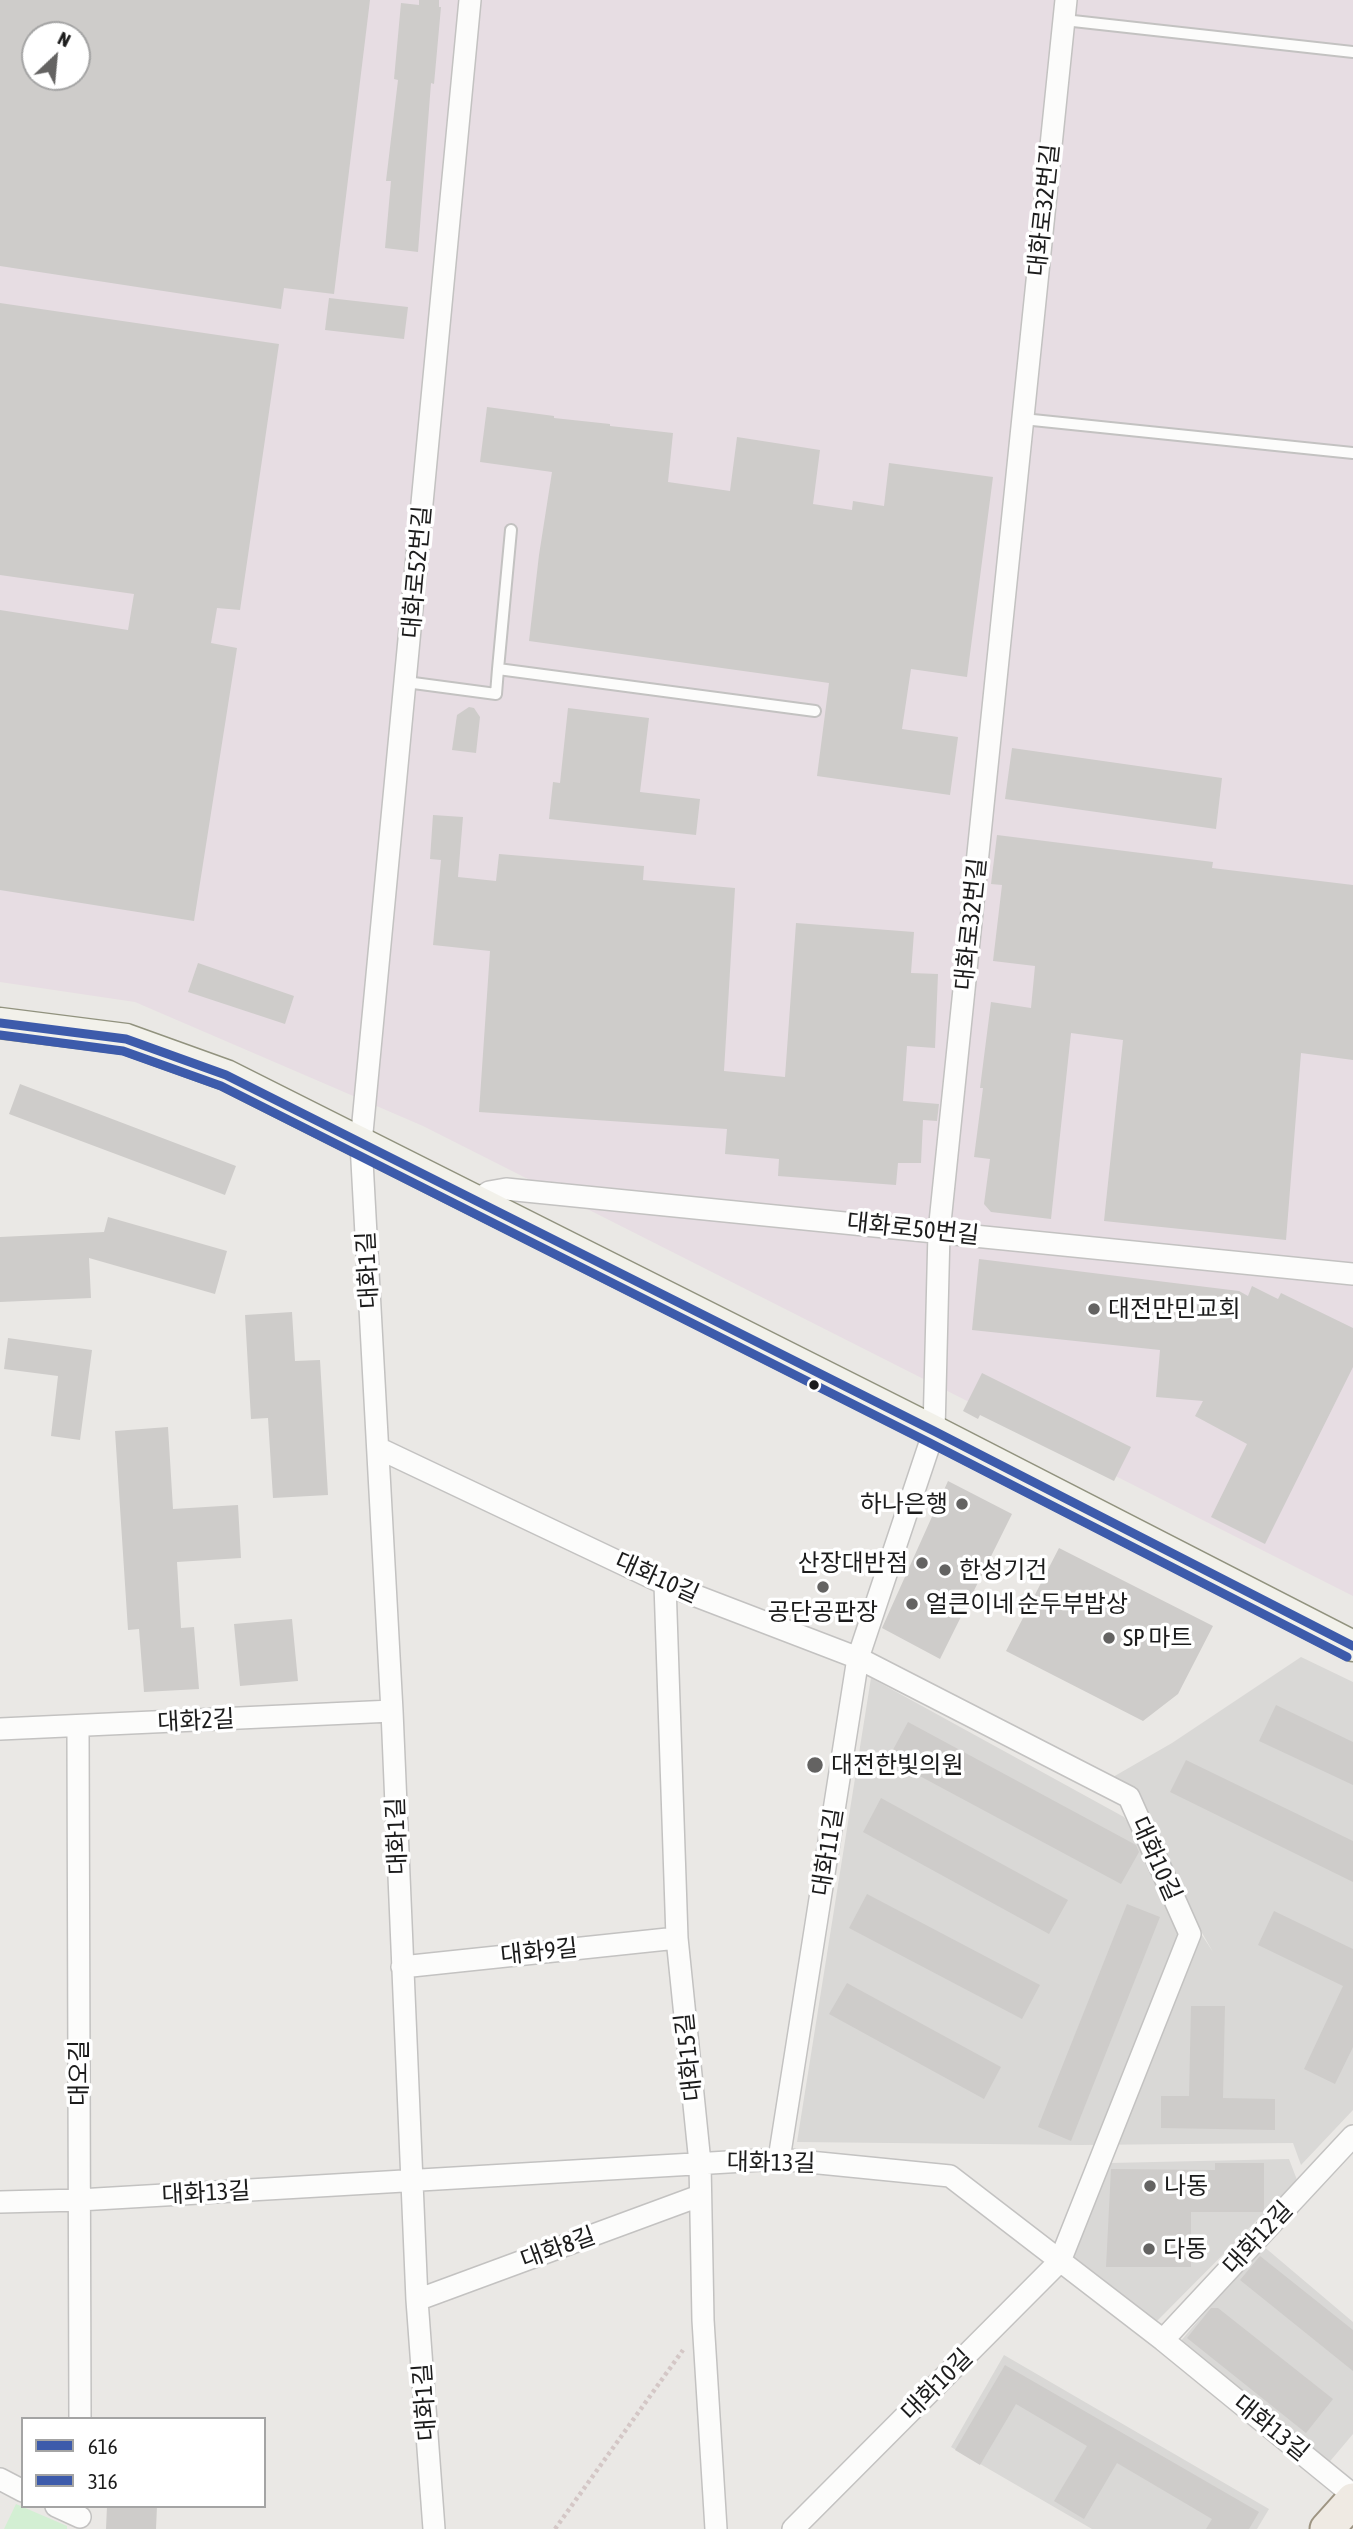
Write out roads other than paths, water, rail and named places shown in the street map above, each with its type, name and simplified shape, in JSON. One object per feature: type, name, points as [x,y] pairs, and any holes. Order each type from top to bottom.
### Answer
[{"type":"main road","points":[[0,1023],[126,1039],[226,1075],[934,1431],[1353,1646]]},
{"type":"main road","points":[[1327,2529],[1353,2497]]},
{"type":"street","name":"대화로52번길","points":[[361,1143],[470,0]]},
{"type":"street","name":"대화로32번길","points":[[934,1431],[939,1231],[1065,10]]},
{"type":"street","name":"대화1길","points":[[361,1143],[392,1710],[417,2300],[434,2529]]},
{"type":"street","name":"대화로50번길","points":[[475,1201],[489,1192],[506,1189],[1353,1274]]},
{"type":"street","name":"대화11길","points":[[779,2159],[858,1658],[934,1431]]},
{"type":"street","name":"대화10길","points":[[378,1448],[665,1584],[858,1658],[1129,1797],[1190,1934],[1060,2261],[793,2529]]},
{"type":"street","name":"대화15길","points":[[665,1584],[677,1938],[700,2163],[703,2320],[716,2529]]},
{"type":"street","name":"대화2길","points":[[0,1729],[392,1710]]},
{"type":"street","name":"대오길","points":[[78,1727],[80,2417]]},
{"type":"street","name":"대화9길","points":[[402,1967],[677,1938]]},
{"type":"street","name":"대화12길","points":[[1163,2340],[1353,2136]]},
{"type":"street","name":"대화13길","points":[[0,2202],[79,2200],[779,2159],[950,2176],[1163,2340],[1353,2497]]},
{"type":"street","name":"대화8길","points":[[417,2300],[699,2196]]},
{"type":"street","points":[[0,2479],[21,2490]]},
{"type":"street","points":[[60,2508],[80,2517]]},
{"type":"lane","points":[[1065,10],[1353,52]]},
{"type":"lane","points":[[1023,419],[1353,453]]},
{"type":"lane","points":[[406,682],[496,694],[511,530]]},
{"type":"lane","points":[[498,669],[815,711]]},
{"type":"place","name":"대전만민교회","points":[[1094,1309]]},
{"type":"place","name":"하나은행","points":[[962,1504]]},
{"type":"place","name":"산장대반점","points":[[922,1563]]},
{"type":"place","name":"한성기건","points":[[945,1570]]},
{"type":"place","name":"공단공판장","points":[[823,1587]]},
{"type":"place","name":"얼큰이네 순두부밥상","points":[[912,1604]]},
{"type":"place","name":"SP 마트","points":[[1109,1638]]},
{"type":"place","name":"대전한빛의원","points":[[815,1765]]},
{"type":"place","name":"나동","points":[[1150,2186]]},
{"type":"place","name":"다동","points":[[1149,2249]]}]
